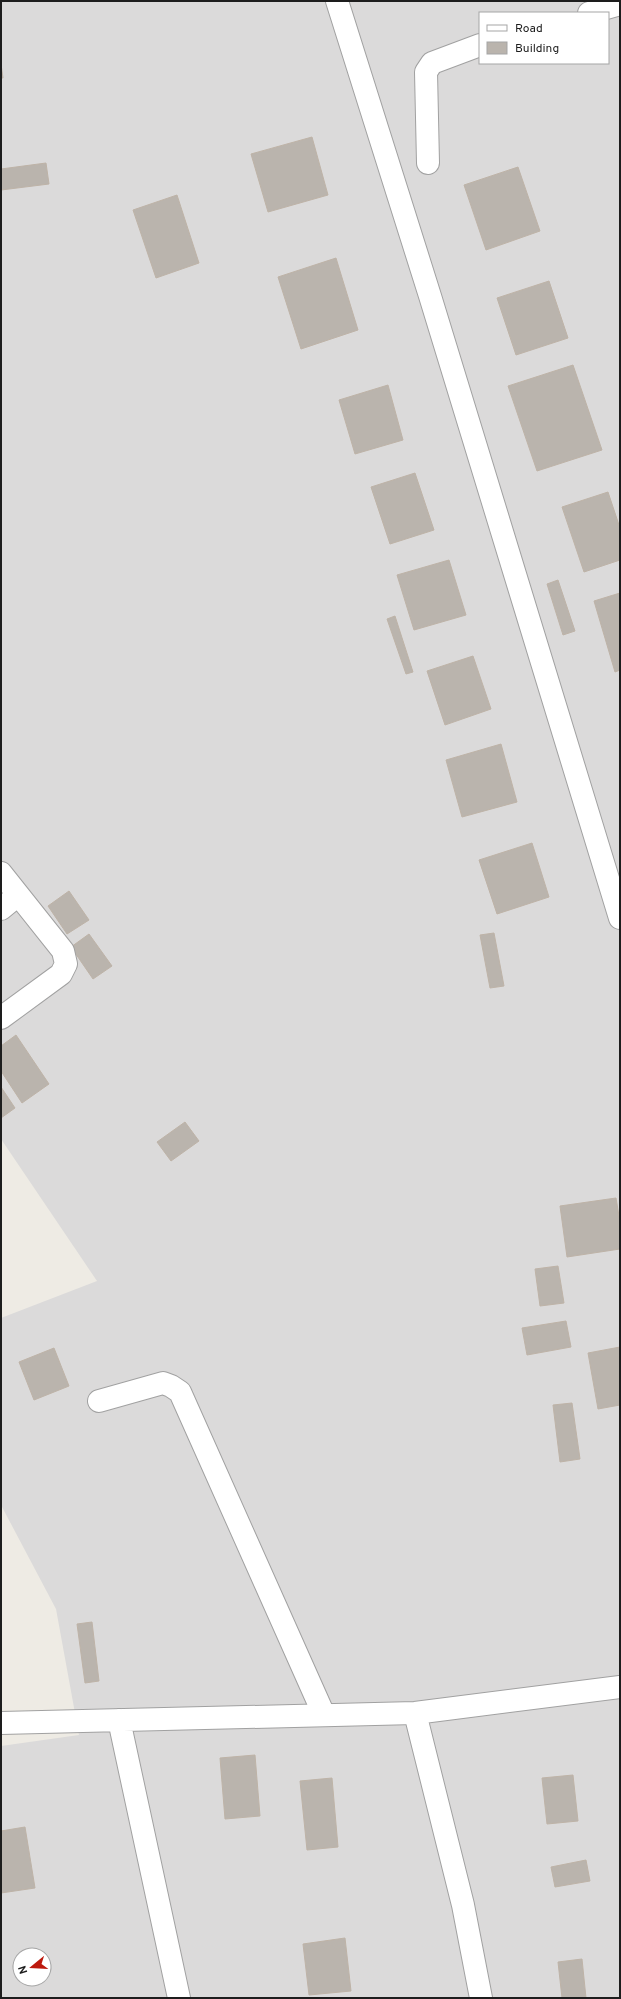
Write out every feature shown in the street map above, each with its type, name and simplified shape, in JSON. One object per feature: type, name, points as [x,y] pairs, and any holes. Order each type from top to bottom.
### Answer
[{"type":"street","points":[[337,1],[430,296],[620,918]]},
{"type":"street","points":[[592,12],[620,4]]},
{"type":"street","points":[[428,163],[426,72],[432,63],[479,45]]},
{"type":"street","points":[[1,873],[63,951],[66,964],[61,974],[1,1018]]},
{"type":"street","points":[[1,909],[18,895]]},
{"type":"street","points":[[99,1401],[162,1383],[171,1386],[180,1392],[324,1715]]},
{"type":"street","points":[[1,1723],[415,1713],[620,1687]]},
{"type":"street","points":[[415,1713],[463,1905],[481,1998]]},
{"type":"street","points":[[119,1720],[179,1998]]},
{"type":"shaded area","points":[[1,1],[620,1],[620,1998],[1,1998],[1,1746],[79,1735],[56,1609],[1,1505],[1,1318],[97,1281],[1,1139]]},
{"type":"building","points":[[1,64],[3,78],[1,78]]},
{"type":"building","points":[[312,137],[328,195],[268,212],[251,154]]},
{"type":"building","points":[[46,163],[49,184],[1,190],[1,169]]},
{"type":"building","points":[[518,167],[540,231],[486,250],[464,185]]},
{"type":"building","points":[[177,195],[199,263],[156,278],[133,210]]},
{"type":"building","points":[[336,258],[358,330],[301,349],[278,277]]},
{"type":"building","points":[[549,281],[568,338],[516,355],[497,298]]},
{"type":"building","points":[[573,365],[602,450],[537,471],[508,386]]},
{"type":"building","points":[[388,385],[403,440],[355,454],[339,400]]},
{"type":"building","points":[[415,473],[434,530],[390,544],[371,487]]},
{"type":"building","points":[[608,492],[620,528],[620,560],[584,572],[562,507]]},
{"type":"building","points":[[449,560],[466,615],[414,630],[397,575]]},
{"type":"building","points":[[558,580],[575,631],[563,635],[547,584]]},
{"type":"building","points":[[620,593],[620,670],[615,672],[594,601]]},
{"type":"building","points":[[395,616],[413,672],[406,674],[387,619]]},
{"type":"building","points":[[473,656],[491,709],[445,725],[427,671]]},
{"type":"building","points":[[501,744],[517,802],[462,817],[446,760]]},
{"type":"building","points":[[532,843],[549,897],[497,914],[479,860]]},
{"type":"building","points":[[69,891],[89,920],[67,934],[48,906]]},
{"type":"building","points":[[494,933],[504,986],[490,988],[480,935]]},
{"type":"building","points":[[89,934],[112,966],[93,979],[71,947]]},
{"type":"building","points":[[16,1035],[49,1084],[22,1103],[1,1071],[1,1046]]},
{"type":"building","points":[[1,1087],[15,1108],[1,1118]]},
{"type":"building","points":[[185,1122],[199,1141],[171,1161],[157,1142]]},
{"type":"building","points":[[616,1198],[620,1222],[620,1249],[567,1257],[560,1206]]},
{"type":"building","points":[[558,1266],[564,1303],[540,1306],[535,1269]]},
{"type":"building","points":[[566,1321],[571,1347],[527,1355],[522,1328]]},
{"type":"building","points":[[620,1347],[620,1405],[598,1409],[588,1353]]},
{"type":"building","points":[[54,1348],[69,1386],[34,1400],[19,1362]]},
{"type":"building","points":[[572,1403],[580,1459],[560,1462],[553,1405]]},
{"type":"building","points":[[92,1622],[99,1681],[85,1683],[77,1624]]},
{"type":"building","points":[[255,1755],[260,1816],[225,1819],[220,1758]]},
{"type":"building","points":[[573,1775],[578,1821],[547,1824],[542,1778]]},
{"type":"building","points":[[332,1778],[338,1847],[307,1850],[300,1781]]},
{"type":"building","points":[[25,1827],[35,1888],[1,1893],[1,1831]]},
{"type":"building","points":[[586,1860],[590,1881],[555,1887],[551,1867]]},
{"type":"building","points":[[345,1938],[351,1991],[309,1995],[303,1944]]},
{"type":"building","points":[[582,1959],[586,1998],[562,1998],[558,1962]]}]
